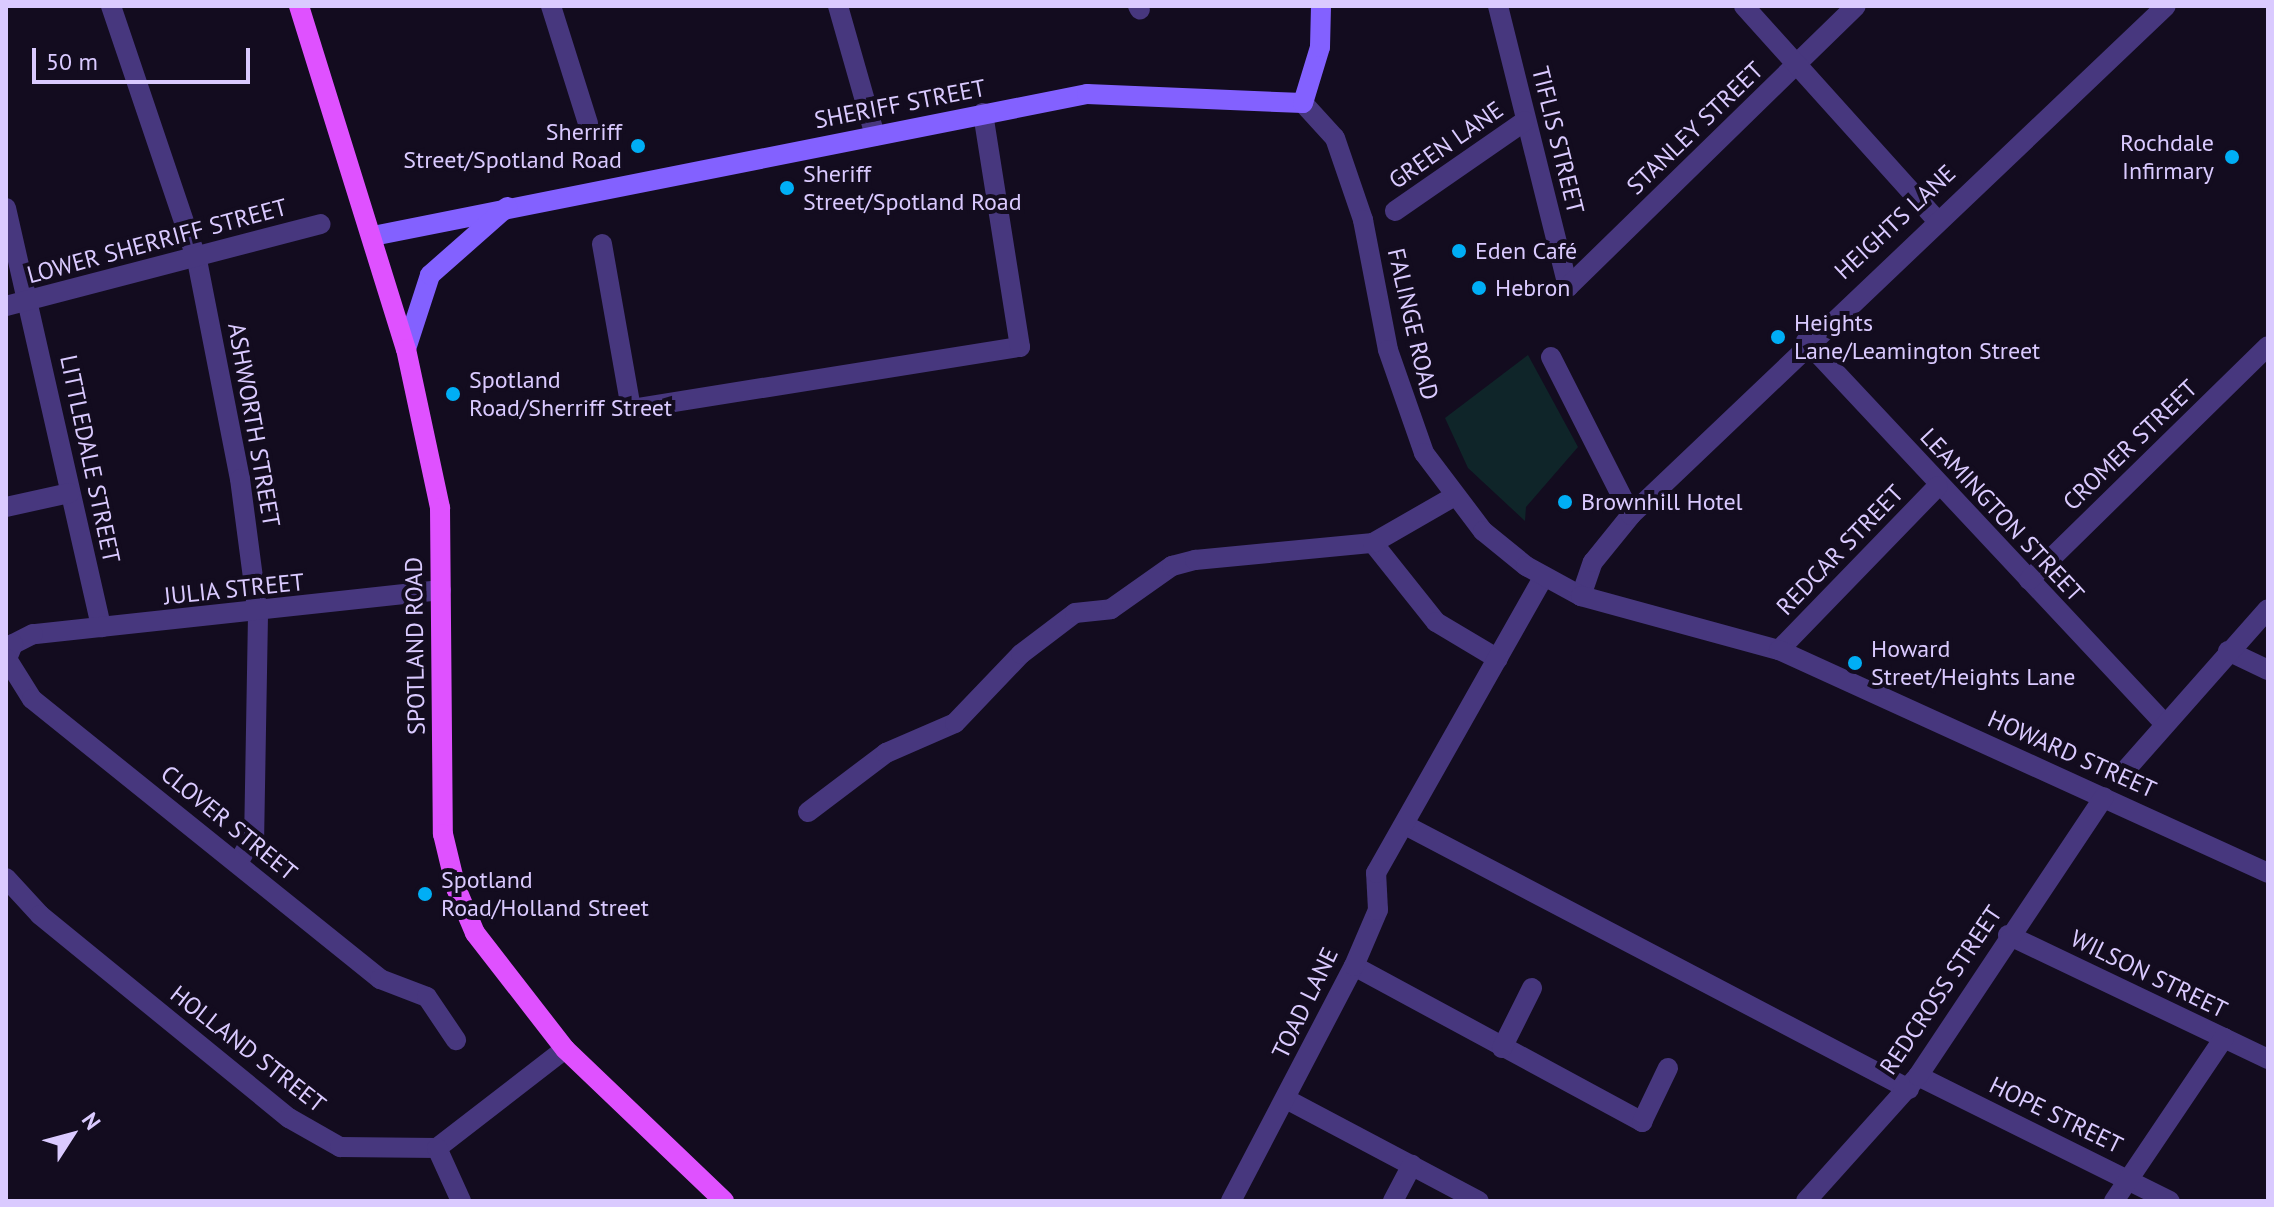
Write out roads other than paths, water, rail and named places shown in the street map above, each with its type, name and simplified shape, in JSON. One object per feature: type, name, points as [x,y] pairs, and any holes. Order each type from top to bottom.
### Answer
[{"type":"main road","name":"SPOTLAND ROAD","points":[[299,6],[406,349],[440,508],[443,834],[456,888],[475,933],[565,1049],[724,1201]]},
{"type":"main road","points":[[1303,103],[1320,47],[1321,6]]},
{"type":"main road","name":"SHERIFF STREET","points":[[373,236],[510,204],[1087,94],[1303,103]]},
{"type":"main road","points":[[406,349],[430,275],[510,204]]},
{"type":"street","name":"ASHWORTH STREET","points":[[111,6],[197,260],[258,615],[254,836],[238,863]]},
{"type":"street","points":[[551,6],[588,123]]},
{"type":"street","points":[[838,6],[875,136]]},
{"type":"street","name":"TIFLIS STREET","points":[[1498,6],[1568,287]]},
{"type":"street","points":[[1744,6],[1936,219]]},
{"type":"street","name":"STANLEY STREET","points":[[1568,287],[1856,6]]},
{"type":"street","name":"HEIGHTS LANE","points":[[1581,596],[1593,562],[1631,515],[1806,341],[2166,6]]},
{"type":"street","name":"FALINGE ROAD","points":[[1303,103],[1335,138],[1363,220],[1402,403],[1453,497],[1483,531],[1544,576],[1581,596]]},
{"type":"street","points":[[602,244],[631,409],[1020,347],[983,113]]},
{"type":"street","name":"GREEN LANE","points":[[1395,211],[1525,121]]},
{"type":"street","name":"LITTLEDALE STREET","points":[[6,208],[31,301],[69,493],[101,627]]},
{"type":"street","name":"LOWER SHERRIFF STREET","points":[[6,306],[197,260],[321,224]]},
{"type":"street","name":"LEAMINGTON STREET","points":[[1806,341],[1938,486],[2163,722]]},
{"type":"street","name":"CROMER STREET","points":[[2029,580],[2268,346]]},
{"type":"street","points":[[1551,357],[1631,515]]},
{"type":"street","name":"REDCAR STREET","points":[[1779,650],[1938,486]]},
{"type":"street","points":[[6,507],[69,493]]},
{"type":"street","points":[[808,812],[886,753],[955,723],[1051,627],[1075,613],[1111,609],[1172,566],[1373,543],[1453,497]]},
{"type":"street","points":[[1373,543],[1436,622],[1498,659]]},
{"type":"street","name":"TOAD LANE","points":[[1231,1201],[1354,966],[1378,910],[1376,873],[1544,576]]},
{"type":"street","name":"JULIA STREET","points":[[33,634],[258,615],[441,590]]},
{"type":"street","name":"HOWARD STREET","points":[[1581,596],[1779,650],[2268,873]]},
{"type":"street","points":[[2122,774],[2163,722],[2268,609]]},
{"type":"street","name":"CLOVER STREET","points":[[33,634],[9,651],[8,667],[19,686],[380,979],[427,997],[456,1040]]},
{"type":"street","points":[[2228,651],[2268,670]]},
{"type":"street","name":"REDCROSS STREET","points":[[1806,1201],[1913,1083],[2008,935],[2104,797]]},
{"type":"street","name":"HOPE STREET","points":[[1405,825],[1913,1083],[2124,1177],[2170,1201]]},
{"type":"street","name":"HOLLAND STREET","points":[[6,878],[40,915],[299,1126],[340,1147],[437,1148]]},
{"type":"street","name":"WILSON STREET","points":[[2008,935],[2268,1059]]},
{"type":"street","points":[[1354,966],[1642,1122],[1668,1068]]},
{"type":"street","points":[[1502,1048],[1532,988]]},
{"type":"street","points":[[2114,1201],[2124,1177],[2224,1038]]},
{"type":"street","points":[[461,1201],[437,1148],[565,1049]]},
{"type":"street","points":[[1286,1099],[1479,1201]]},
{"type":"street","points":[[1393,1201],[1412,1165]]},
{"type":"place","name":"Sherriff Street/Spotland Road","points":[[638,146]]},
{"type":"place","name":"Rochdale Infirmary","points":[[2232,157]]},
{"type":"place","name":"Sheriff Street/Spotland Road","points":[[787,188]]},
{"type":"place","name":"Eden Café","points":[[1459,251]]},
{"type":"place","name":"Hebron","points":[[1479,288]]},
{"type":"place","name":"Heights Lane/Leamington Street","points":[[1778,337]]},
{"type":"place","name":"Spotland Road/Sherriff Street","points":[[453,394]]},
{"type":"place","name":"Brownhill Hotel","points":[[1565,502]]},
{"type":"place","name":"Howard Street/Heights Lane","points":[[1855,663]]},
{"type":"place","name":"Spotland Road/Holland Street","points":[[425,894]]}]
